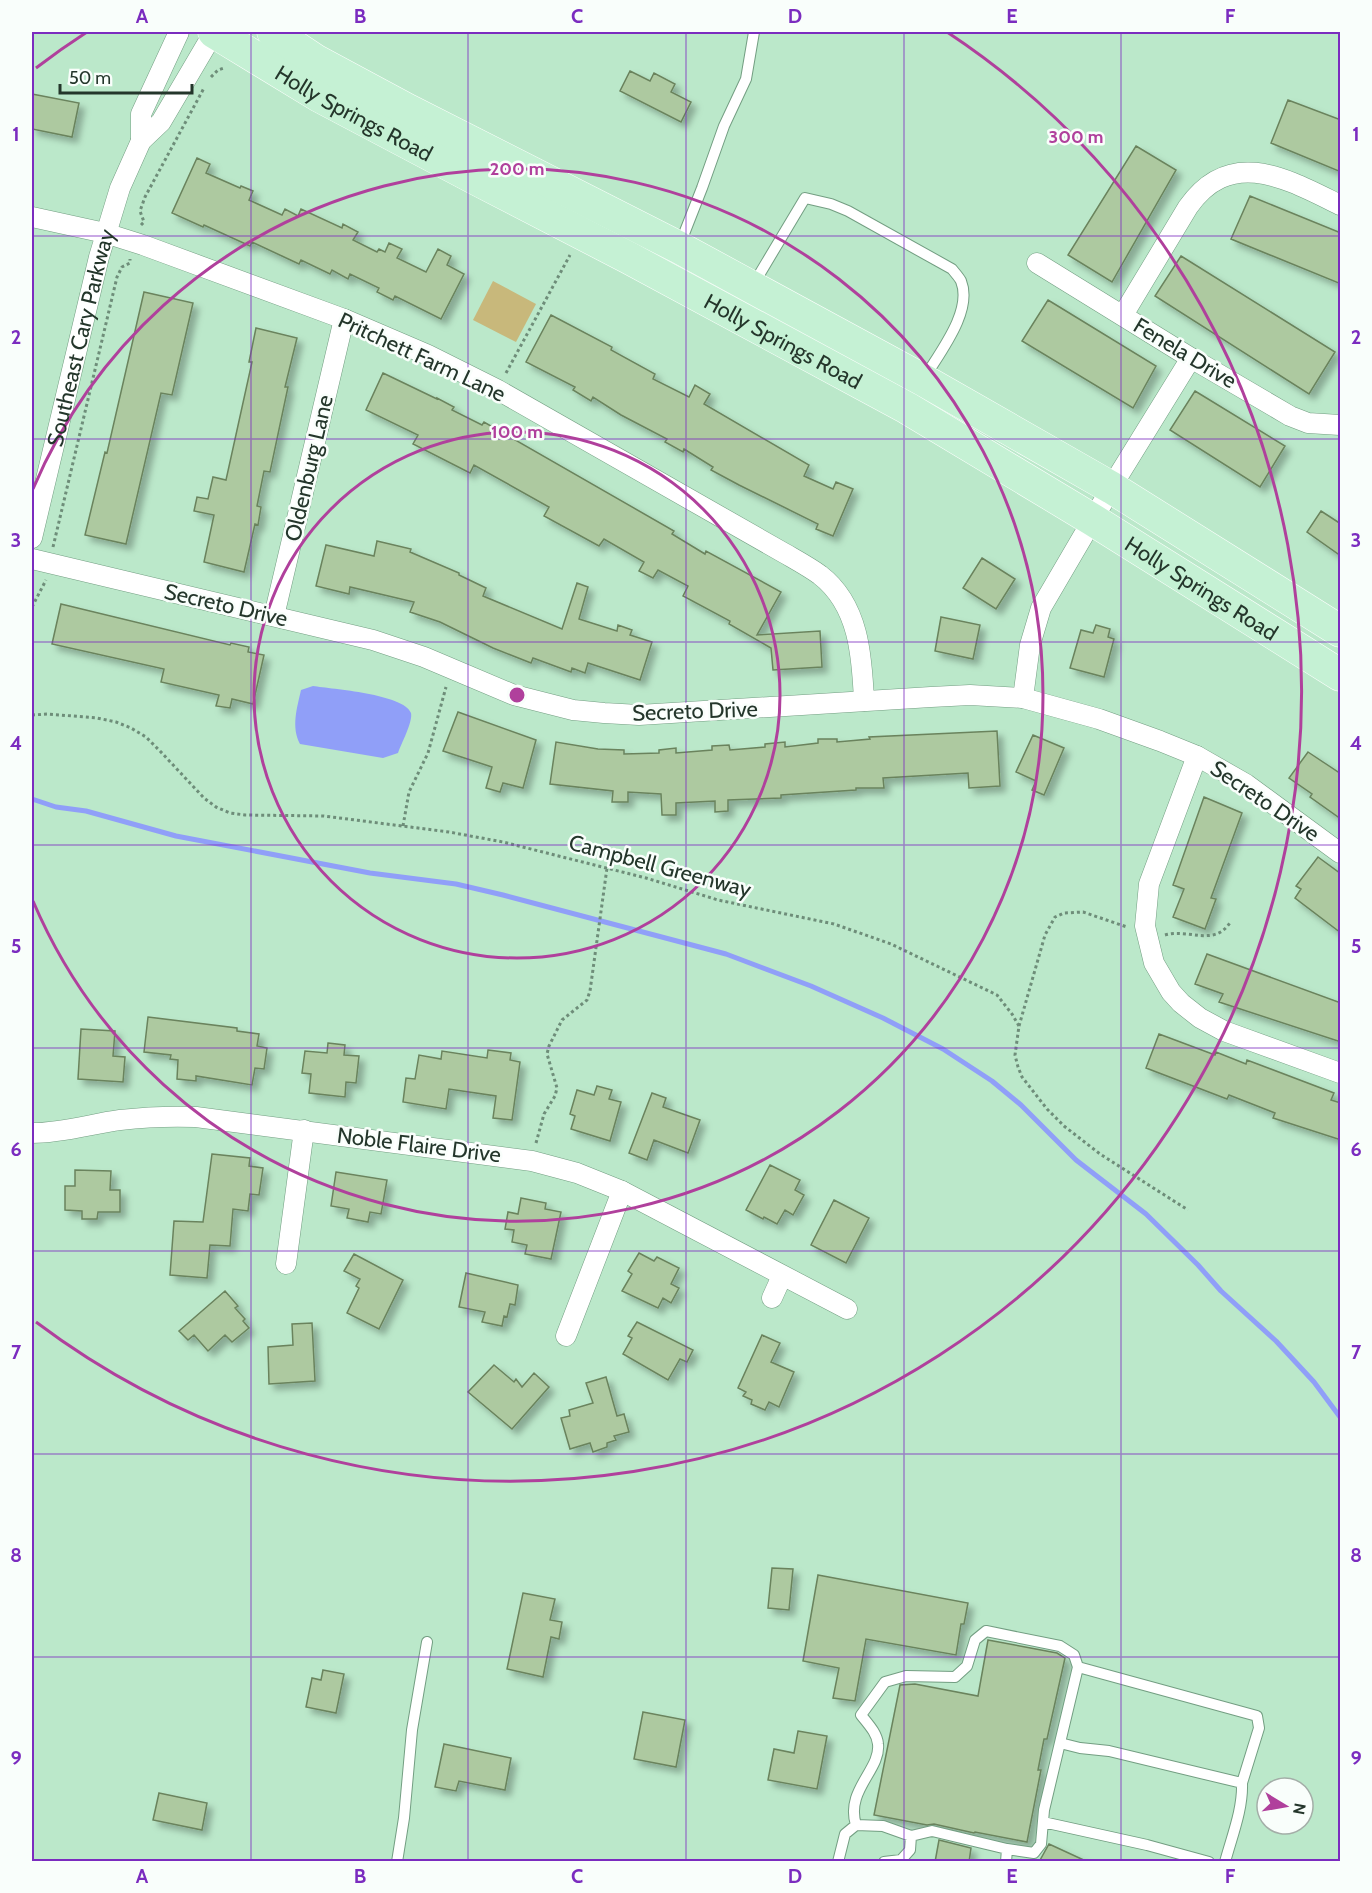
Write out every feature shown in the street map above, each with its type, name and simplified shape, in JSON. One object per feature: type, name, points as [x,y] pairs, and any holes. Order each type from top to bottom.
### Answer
[{"type":"main road","name":"Holly Springs Road","points":[[214,32],[319,96],[681,285],[1112,488],[1341,631]]},
{"type":"main road","name":"Holly Springs Road","points":[[273,32],[315,60],[408,110],[752,286],[915,394],[1093,520],[1341,675]]},
{"type":"street","name":"Southeast Cary Parkway","points":[[141,141],[141,114],[179,32]]},
{"type":"street","name":"Southeast Cary Parkway","points":[[32,538],[105,233],[120,188],[141,141],[161,122],[214,32]]},
{"type":"street","points":[[1124,315],[1188,207],[1202,190],[1217,179],[1240,172],[1266,174],[1341,205]]},
{"type":"street","name":"Pritchett Farm Lane","points":[[32,217],[105,233],[344,320],[428,355],[498,390],[820,575],[842,599],[855,628],[863,672],[864,701]]},
{"type":"street","name":"Fenela Drive","points":[[1037,262],[1191,358],[1290,416],[1308,423],[1341,425]]},
{"type":"street","name":"Oldenburg Lane","points":[[273,616],[344,320]]},
{"type":"street","points":[[1023,698],[1030,645],[1041,608],[1191,358]]},
{"type":"street","name":"Secreto Drive","points":[[32,559],[398,647],[514,695],[573,710],[639,715],[970,695],[1023,698],[1099,719],[1197,756],[1246,784],[1341,853]]},
{"type":"street","points":[[1197,756],[1149,884],[1145,926],[1154,963],[1176,997],[1200,1018],[1224,1031],[1341,1073]]},
{"type":"street","name":"Noble Flaire Drive","points":[[32,1133],[63,1131],[120,1120],[172,1116],[221,1119],[515,1157],[577,1173],[622,1191],[847,1309]]},
{"type":"street","points":[[286,1264],[304,1130]]},
{"type":"street","points":[[566,1336],[622,1191]]},
{"type":"street","points":[[772,1298],[782,1276]]},
{"type":"lane","points":[[678,247],[724,126],[746,79],[754,32]]},
{"type":"lane","points":[[752,286],[805,198],[831,204],[858,216],[952,269],[961,279],[963,294],[957,323],[915,394]]},
{"type":"lane","points":[[838,1862],[845,1834],[856,1825],[883,1826],[911,1836],[932,1831],[1034,1853],[1041,1844],[1044,1810],[1078,1667],[1074,1655],[1060,1646],[986,1631],[975,1640],[967,1666],[955,1677],[906,1676],[885,1682],[861,1715],[874,1733],[878,1746],[875,1760],[856,1794],[853,1815],[856,1825]]},
{"type":"lane","points":[[397,1862],[404,1818],[412,1730],[427,1642]]},
{"type":"lane","points":[[1078,1667],[1257,1716],[1259,1728],[1242,1783],[1238,1813],[1225,1862]]},
{"type":"lane","points":[[1060,1743],[1109,1751],[1242,1783]]},
{"type":"lane","points":[[1043,1822],[1147,1845],[1209,1862]]},
{"type":"lane","points":[[884,1862],[902,1860],[910,1850],[911,1836]]},
{"type":"lane","points":[[1006,1862],[1007,1849]]},
{"type":"path","points":[[210,78],[218,70],[224,68]]},
{"type":"path","points":[[137,229],[144,222],[140,211],[145,197],[205,87]]},
{"type":"path","points":[[506,375],[572,250]]},
{"type":"path","points":[[53,548],[117,277],[122,267],[130,263],[129,254]]},
{"type":"path","points":[[32,607],[46,582],[46,576]]},
{"type":"path","points":[[403,826],[409,792],[428,753],[447,685]]},
{"type":"path","name":"Campbell Greenway","points":[[32,715],[97,718],[131,728],[146,737],[204,798],[230,813],[324,816],[449,832],[503,842],[607,868],[718,900],[834,924],[891,945],[997,995],[1018,1026]]},
{"type":"path","points":[[534,1150],[540,1124],[557,1088],[547,1054],[549,1046],[562,1020],[587,1000],[593,981],[607,868]]},
{"type":"path","points":[[1135,927],[1128,927],[1083,912],[1064,912],[1055,917],[1045,935],[1018,1026],[1015,1054],[1022,1077],[1047,1109],[1064,1126],[1100,1154],[1188,1210]]},
{"type":"path","points":[[1160,937],[1178,933],[1206,936],[1219,934],[1226,930],[1231,921]]},
{"type":"shaded area","points":[[493,281],[536,304],[516,342],[473,320]]},
{"type":"water","points":[[313,686],[382,697],[406,707],[411,717],[398,753],[383,758],[300,744],[295,724],[301,690]]},
{"type":"building","points":[[630,71],[650,81],[654,73],[675,84],[671,92],[691,102],[681,122],[620,91]]},
{"type":"building","points":[[32,94],[79,103],[72,137],[32,129]]},
{"type":"building","points":[[1288,100],[1341,120],[1341,172],[1271,143]]},
{"type":"building","points":[[1136,146],[1176,170],[1112,282],[1068,255]]},
{"type":"building","points":[[197,158],[210,164],[206,173],[240,188],[241,186],[253,191],[249,200],[282,215],[285,209],[298,216],[301,209],[342,228],[343,224],[358,232],[353,240],[377,252],[379,249],[385,252],[389,243],[402,249],[397,258],[426,272],[438,249],[451,256],[447,265],[464,274],[441,319],[395,296],[393,300],[377,292],[379,288],[350,274],[348,279],[332,270],[330,274],[301,260],[299,264],[252,242],[250,246],[172,213]]},
{"type":"building","points":[[1250,196],[1341,233],[1341,284],[1231,239]]},
{"type":"building","points":[[1181,256],[1335,352],[1309,394],[1155,296]]},
{"type":"building","points":[[144,292],[193,303],[172,395],[161,393],[126,544],[85,535],[105,452],[107,453]]},
{"type":"building","points":[[1048,300],[1156,366],[1133,408],[1022,341]]},
{"type":"building","points":[[551,315],[612,347],[611,350],[655,374],[653,379],[689,397],[695,385],[710,394],[704,404],[809,465],[804,476],[833,489],[836,482],[853,489],[833,536],[816,529],[818,524],[711,470],[713,467],[684,449],[683,452],[665,442],[667,439],[621,415],[593,397],[591,401],[573,390],[575,387],[526,362]]},
{"type":"building","points":[[256,328],[297,338],[285,387],[288,387],[270,472],[264,471],[257,506],[261,507],[258,525],[255,524],[244,572],[204,562],[214,515],[194,511],[197,497],[208,499],[213,477],[226,480],[252,362],[249,362]]},
{"type":"building","points":[[383,373],[437,398],[454,407],[452,410],[482,425],[484,422],[674,531],[672,534],[705,554],[706,551],[781,592],[757,635],[820,631],[822,667],[773,670],[771,648],[729,624],[730,621],[683,596],[688,586],[658,570],[653,578],[639,571],[644,562],[604,539],[599,546],[544,516],[549,507],[474,465],[470,473],[413,444],[418,435],[366,410]]},
{"type":"building","points":[[1195,391],[1285,446],[1260,487],[1170,430]]},
{"type":"building","points":[[1321,511],[1341,524],[1341,556],[1307,532]]},
{"type":"building","points":[[377,541],[411,549],[410,552],[459,573],[486,588],[483,596],[562,629],[577,583],[588,587],[579,619],[617,631],[618,625],[632,630],[630,635],[652,642],[640,680],[588,663],[585,673],[572,668],[571,672],[533,658],[531,663],[493,648],[440,622],[410,612],[414,602],[350,587],[349,594],[316,586],[326,545],[374,556]]},
{"type":"building","points":[[982,558],[1015,579],[996,609],[963,588]]},
{"type":"building","points":[[61,604],[230,645],[231,643],[249,647],[248,652],[264,655],[253,704],[232,699],[230,708],[216,706],[219,695],[161,682],[164,669],[52,644]]},
{"type":"building","points":[[941,617],[980,625],[973,659],[935,651]]},
{"type":"building","points":[[1096,625],[1110,629],[1108,637],[1114,639],[1104,677],[1070,668],[1081,630],[1093,633]]},
{"type":"building","points":[[458,712],[536,740],[523,788],[503,783],[500,792],[486,788],[492,767],[443,751]]},
{"type":"building","points":[[997,731],[1000,786],[969,788],[968,773],[883,778],[884,788],[856,788],[856,790],[781,795],[781,798],[728,800],[728,811],[715,812],[715,801],[676,803],[676,815],[662,815],[661,794],[628,792],[628,802],[612,802],[613,791],[550,784],[556,742],[598,749],[624,750],[624,754],[659,753],[659,750],[676,748],[676,753],[712,750],[712,746],[729,745],[730,750],[765,747],[765,744],[785,742],[785,747],[818,743],[818,739],[837,739],[837,742],[870,739],[869,737]]},
{"type":"building","points":[[1033,735],[1064,748],[1044,795],[1032,790],[1036,781],[1016,772]]},
{"type":"building","points":[[1308,752],[1341,774],[1341,819],[1310,797],[1312,794],[1289,778]]},
{"type":"building","points":[[1204,797],[1242,813],[1211,898],[1216,899],[1205,929],[1173,917],[1184,889],[1173,885]]},
{"type":"building","points":[[1318,857],[1341,874],[1341,933],[1295,898],[1301,889],[1296,886]]},
{"type":"building","points":[[1207,954],[1341,1003],[1341,1042],[1219,1002],[1223,994],[1195,984]]},
{"type":"building","points":[[148,1017],[237,1028],[237,1031],[259,1034],[257,1046],[267,1048],[264,1069],[255,1068],[252,1085],[196,1076],[196,1081],[177,1079],[178,1060],[170,1059],[171,1055],[144,1052]]},
{"type":"building","points":[[81,1029],[115,1031],[113,1056],[125,1057],[123,1082],[78,1079]]},
{"type":"building","points":[[1159,1034],[1215,1055],[1216,1052],[1246,1064],[1247,1060],[1334,1093],[1331,1100],[1341,1103],[1341,1140],[1273,1118],[1275,1113],[1229,1095],[1227,1099],[1146,1068]]},
{"type":"building","points":[[328,1043],[345,1045],[344,1055],[359,1056],[356,1083],[346,1082],[345,1097],[309,1093],[311,1074],[302,1073],[305,1051],[327,1053]]},
{"type":"building","points":[[488,1050],[511,1053],[510,1060],[520,1062],[512,1120],[493,1118],[496,1096],[449,1089],[446,1109],[403,1102],[406,1078],[415,1079],[419,1055],[441,1059],[442,1051],[487,1058]]},
{"type":"building","points":[[597,1086],[612,1090],[609,1099],[621,1102],[610,1141],[571,1129],[575,1116],[570,1114],[577,1090],[594,1095]]},
{"type":"building","points":[[652,1093],[666,1098],[663,1107],[700,1120],[688,1153],[654,1140],[647,1160],[629,1153]]},
{"type":"building","points":[[212,1154],[250,1158],[249,1166],[263,1168],[259,1195],[250,1194],[248,1211],[233,1209],[230,1246],[210,1245],[207,1278],[170,1275],[174,1221],[203,1222]]},
{"type":"building","points":[[770,1165],[800,1180],[795,1190],[804,1195],[793,1215],[785,1210],[777,1224],[746,1210]]},
{"type":"building","points":[[75,1170],[111,1171],[110,1190],[120,1190],[120,1212],[98,1212],[97,1219],[82,1219],[82,1211],[65,1210],[65,1186],[75,1186]]},
{"type":"building","points":[[336,1172],[387,1180],[381,1214],[370,1212],[368,1222],[347,1218],[349,1209],[331,1206]]},
{"type":"building","points":[[521,1198],[546,1203],[545,1209],[561,1212],[551,1259],[525,1254],[527,1245],[512,1242],[514,1230],[505,1229],[508,1212],[518,1214]]},
{"type":"building","points":[[834,1200],[869,1218],[846,1263],[811,1245]]},
{"type":"building","points":[[639,1253],[654,1261],[657,1257],[679,1268],[671,1284],[679,1288],[671,1303],[663,1298],[658,1308],[622,1291],[632,1274],[628,1271]]},
{"type":"building","points":[[354,1254],[403,1280],[379,1329],[347,1313],[359,1288],[356,1286],[360,1279],[344,1271]]},
{"type":"building","points":[[466,1273],[518,1285],[515,1305],[510,1304],[502,1326],[482,1322],[485,1312],[459,1307]]},
{"type":"building","points":[[225,1291],[238,1306],[235,1308],[245,1319],[243,1321],[249,1328],[232,1342],[225,1335],[208,1351],[194,1335],[188,1340],[179,1331]]},
{"type":"building","points":[[637,1322],[693,1350],[687,1362],[680,1359],[668,1380],[623,1354],[632,1338],[628,1336]]},
{"type":"building","points":[[312,1323],[315,1381],[269,1384],[268,1347],[293,1345],[292,1324]]},
{"type":"building","points":[[762,1335],[780,1343],[771,1362],[794,1372],[779,1407],[769,1402],[765,1410],[751,1404],[752,1400],[743,1396],[746,1392],[738,1388]]},
{"type":"building","points":[[494,1365],[514,1382],[516,1379],[522,1387],[534,1373],[549,1387],[512,1429],[468,1392]]},
{"type":"building","points":[[606,1377],[617,1416],[624,1414],[629,1432],[614,1436],[616,1440],[607,1443],[607,1447],[593,1452],[590,1443],[570,1449],[561,1418],[570,1416],[569,1410],[593,1403],[586,1383]]},
{"type":"building","points":[[772,1568],[793,1569],[789,1610],[768,1608]]},
{"type":"building","points":[[818,1575],[968,1603],[964,1624],[961,1624],[956,1655],[866,1639],[855,1701],[833,1698],[839,1668],[803,1661]]},
{"type":"building","points":[[523,1593],[555,1599],[550,1620],[562,1622],[559,1639],[551,1637],[543,1677],[507,1669]]},
{"type":"building","points":[[988,1640],[1057,1653],[1065,1658],[1047,1739],[1044,1739],[1038,1770],[1041,1770],[1027,1842],[874,1815],[900,1685],[915,1684],[978,1696]]},
{"type":"building","points":[[323,1670],[344,1674],[336,1713],[306,1707],[312,1678],[321,1680]]},
{"type":"building","points":[[643,1712],[685,1720],[676,1767],[634,1759]]},
{"type":"building","points":[[798,1731],[827,1736],[817,1789],[768,1780],[774,1749],[794,1753]]},
{"type":"building","points":[[444,1744],[511,1758],[505,1790],[459,1781],[456,1791],[435,1787]]},
{"type":"building","points":[[159,1793],[207,1803],[202,1830],[153,1820]]},
{"type":"building","points":[[939,1840],[971,1848],[969,1862],[935,1862]]},
{"type":"building","points":[[1049,1844],[1088,1862],[1039,1862]]},
{"type":"waterway","points":[[32,799],[56,807],[86,811],[176,836],[370,873],[456,884],[503,895],[726,954],[811,986],[883,1018],[943,1049],[992,1081],[1021,1105],[1076,1160],[1146,1214],[1221,1291],[1276,1341],[1314,1382],[1340,1417]]}]
